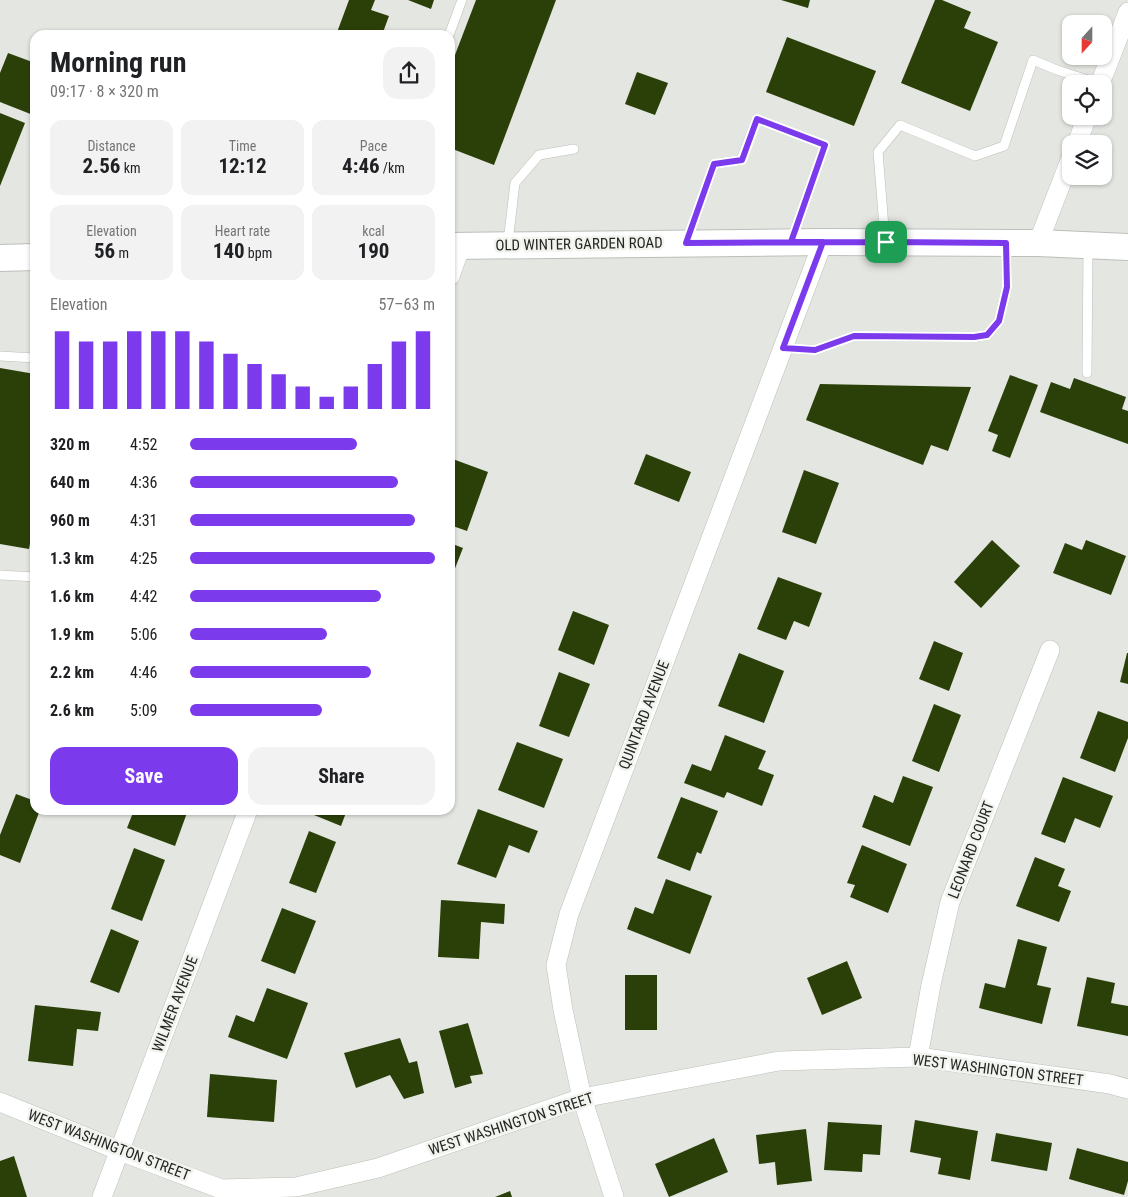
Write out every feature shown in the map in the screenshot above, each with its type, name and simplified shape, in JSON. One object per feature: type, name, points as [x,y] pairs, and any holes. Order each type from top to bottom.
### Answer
[{"type":"main road","name":"OLD WINTER GARDEN ROAD","points":[[456,245],[886,242],[1038,243],[1128,247]]},
{"type":"main road","points":[[0,258],[30,257]]},
{"type":"street","points":[[1104,75],[1128,12]]},
{"type":"street","points":[[1038,243],[1062,181]]},
{"type":"street","name":"QUINTARD AVENUE","points":[[614,1197],[582,1098],[563,1010],[556,965],[569,914],[823,242]]},
{"type":"street","name":"LEONARD COURT","points":[[918,1057],[931,985],[950,902],[1050,650]]},
{"type":"street","name":"WILMER AVENUE","points":[[102,1197],[246,815]]},
{"type":"street","name":"WEST WASHINGTON STREET","points":[[0,1102],[120,1151],[221,1188],[296,1187],[378,1168],[582,1098],[779,1061],[918,1057],[1110,1084],[1128,1089]]},
{"type":"lane","points":[[450,30],[462,0]]},
{"type":"lane","points":[[886,242],[878,152],[900,125],[975,156],[1004,146],[1033,60],[1072,75]]},
{"type":"lane","points":[[686,243],[714,164],[742,160],[757,119],[825,145],[791,242]]},
{"type":"lane","points":[[508,245],[515,183],[539,155],[574,149]]},
{"type":"lane","points":[[783,348],[815,350],[854,336],[974,337],[987,335],[999,321],[1007,287],[1006,243]]},
{"type":"lane","points":[[1086,373],[1088,245]]},
{"type":"lane","points":[[0,356],[30,358]]},
{"type":"lane","points":[[0,575],[30,577]]},
{"type":"building","points":[[349,0],[375,0],[371,10],[389,16],[384,30],[338,30]]},
{"type":"building","points":[[408,0],[434,0],[431,9]]},
{"type":"building","points":[[476,0],[556,0],[494,165],[455,150],[455,55]]},
{"type":"building","points":[[781,0],[810,0],[808,8]]},
{"type":"building","points":[[935,0],[942,0],[971,12],[964,28],[998,42],[970,111],[901,83]]},
{"type":"building","points":[[787,37],[876,71],[854,126],[766,92]]},
{"type":"building","points":[[8,53],[30,61],[30,114],[0,102],[0,73]]},
{"type":"building","points":[[637,72],[668,83],[655,115],[625,104]]},
{"type":"building","points":[[0,113],[25,123],[0,186]]},
{"type":"building","points":[[0,368],[30,373],[30,544],[29,549],[0,544]]},
{"type":"building","points":[[1010,375],[1038,385],[1010,458],[992,451],[998,435],[988,431]]},
{"type":"building","points":[[1074,378],[1126,397],[1122,409],[1128,411],[1128,444],[1040,412],[1051,382],[1070,389]]},
{"type":"building","points":[[820,384],[971,387],[948,451],[931,445],[923,465],[806,420]]},
{"type":"building","points":[[646,454],[691,472],[679,502],[634,484]]},
{"type":"building","points":[[455,460],[488,472],[467,531],[455,527]]},
{"type":"building","points":[[804,470],[839,483],[816,544],[782,532]]},
{"type":"building","points":[[992,540],[1020,566],[981,608],[954,582]]},
{"type":"building","points":[[1086,540],[1126,556],[1111,595],[1053,573],[1065,543],[1082,550]]},
{"type":"building","points":[[455,545],[463,548],[455,568]]},
{"type":"building","points":[[778,577],[822,593],[809,627],[794,621],[786,640],[757,629]]},
{"type":"building","points":[[573,611],[609,625],[594,665],[558,650]]},
{"type":"building","points":[[934,641],[963,653],[949,691],[919,679]]},
{"type":"building","points":[[739,653],[784,671],[764,723],[718,706]]},
{"type":"building","points":[[1128,653],[1128,684],[1120,682]]},
{"type":"building","points":[[559,672],[590,684],[569,737],[539,726]]},
{"type":"building","points":[[934,704],[961,715],[939,772],[912,761]]},
{"type":"building","points":[[1098,711],[1128,722],[1128,738],[1115,772],[1080,758]]},
{"type":"building","points":[[725,735],[766,751],[758,769],[774,775],[762,806],[727,792],[724,798],[684,783],[692,764],[711,771]]},
{"type":"building","points":[[517,742],[563,759],[544,808],[498,790]]},
{"type":"building","points":[[903,776],[933,787],[910,846],[862,827],[874,795],[893,803]]},
{"type":"building","points":[[1063,777],[1113,796],[1100,828],[1075,818],[1065,843],[1041,834]]},
{"type":"building","points":[[16,794],[30,799],[30,815],[38,815],[20,863],[0,855],[0,835]]},
{"type":"building","points":[[681,797],[718,811],[701,854],[697,852],[690,871],[657,858]]},
{"type":"building","points":[[478,809],[538,831],[529,853],[509,845],[496,878],[457,864]]},
{"type":"building","points":[[132,815],[186,815],[175,846],[127,828]]},
{"type":"building","points":[[314,815],[345,815],[341,826]]},
{"type":"building","points":[[309,831],[336,842],[316,893],[289,883]]},
{"type":"building","points":[[862,845],[907,864],[888,913],[850,897],[855,885],[847,883]]},
{"type":"building","points":[[134,848],[165,860],[142,921],[111,909]]},
{"type":"building","points":[[1035,857],[1065,869],[1058,886],[1071,891],[1059,922],[1016,906]]},
{"type":"building","points":[[666,879],[712,896],[690,954],[627,929],[635,907],[653,914]]},
{"type":"building","points":[[441,900],[505,904],[504,924],[481,922],[479,959],[438,957]]},
{"type":"building","points":[[282,908],[316,921],[295,974],[261,961]]},
{"type":"building","points":[[111,929],[139,941],[119,993],[90,982]]},
{"type":"building","points":[[1018,939],[1047,947],[1037,985],[1051,988],[1042,1024],[979,1008],[985,983],[1005,988]]},
{"type":"building","points":[[847,961],[862,998],[822,1015],[807,978]]},
{"type":"building","points":[[625,975],[657,975],[657,1030],[625,1030]]},
{"type":"building","points":[[1087,977],[1115,983],[1111,1003],[1128,1006],[1128,1036],[1077,1026]]},
{"type":"building","points":[[267,988],[308,1003],[287,1059],[228,1037],[236,1015],[254,1022]]},
{"type":"building","points":[[35,1005],[101,1012],[98,1031],[77,1029],[73,1066],[28,1061]]},
{"type":"building","points":[[468,1023],[483,1074],[470,1076],[472,1083],[455,1088],[439,1031]]},
{"type":"building","points":[[400,1038],[409,1063],[417,1061],[424,1093],[404,1099],[390,1075],[356,1088],[344,1053]]},
{"type":"building","points":[[210,1074],[277,1080],[274,1122],[207,1117]]},
{"type":"building","points":[[915,1120],[978,1131],[970,1180],[938,1174],[941,1158],[910,1152]]},
{"type":"building","points":[[828,1122],[882,1125],[880,1155],[863,1154],[862,1172],[824,1170]]},
{"type":"building","points":[[806,1129],[812,1181],[777,1185],[775,1162],[759,1164],[756,1135]]},
{"type":"building","points":[[996,1133],[1052,1143],[1047,1171],[991,1161]]},
{"type":"building","points":[[714,1138],[728,1172],[669,1197],[655,1164]]},
{"type":"building","points":[[1077,1148],[1128,1162],[1128,1181],[1124,1195],[1069,1179]]},
{"type":"building","points":[[14,1156],[27,1197],[0,1197],[0,1161]]},
{"type":"building","points":[[510,1191],[512,1197],[495,1197]]},
{"type":"route","points":[[886,242],[823,242],[686,243],[714,164],[742,160],[757,119],[825,145],[791,242],[823,242],[783,348],[815,350],[854,336],[974,337],[987,335],[999,321],[1007,287],[1006,243],[886,242]]}]
